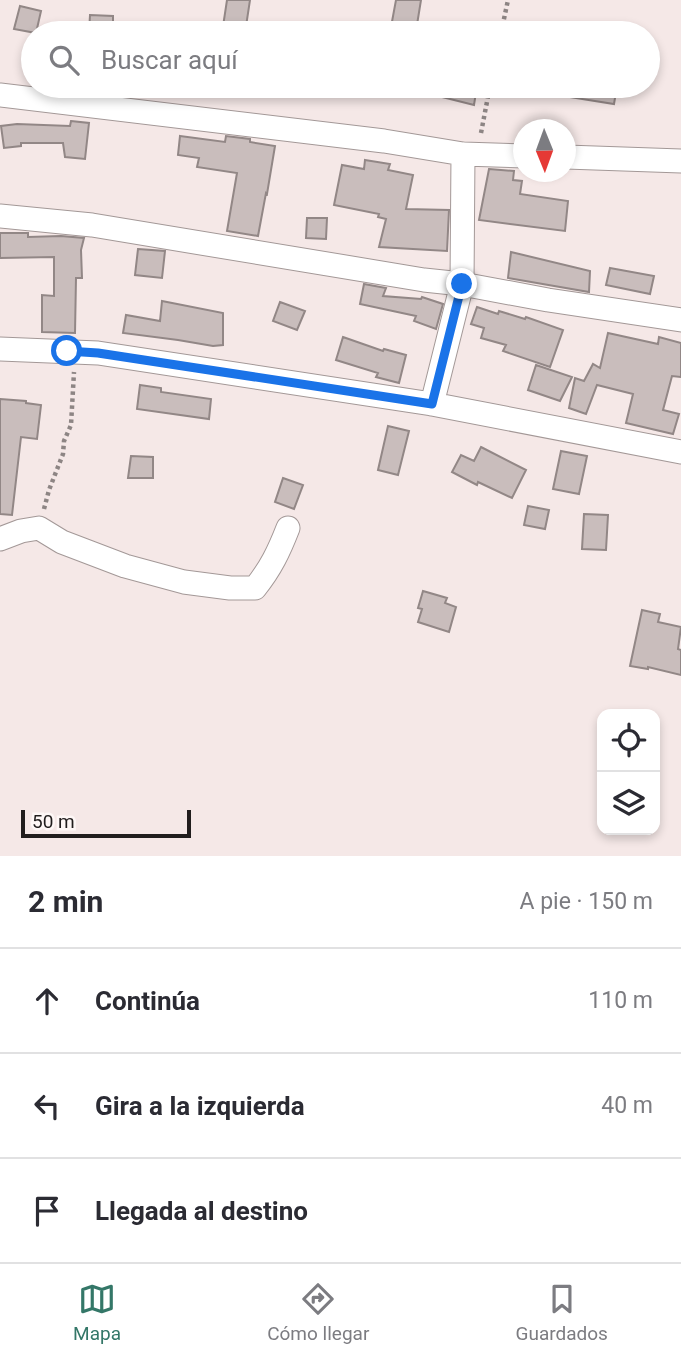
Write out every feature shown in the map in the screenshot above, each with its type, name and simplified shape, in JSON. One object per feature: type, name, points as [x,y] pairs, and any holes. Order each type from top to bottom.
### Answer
[{"type":"street","points":[[0,95],[21,97]]},
{"type":"street","points":[[25,98],[371,139],[470,154],[513,156]]},
{"type":"street","points":[[432,404],[462,284],[470,154]]},
{"type":"street","points":[[576,157],[681,161]]},
{"type":"street","points":[[0,216],[92,225],[681,320]]},
{"type":"street","points":[[0,349],[98,353],[432,404],[681,452]]},
{"type":"street","points":[[0,539],[39,528],[62,542],[125,566],[184,582],[230,588],[255,588],[278,554],[288,528]]},
{"type":"path","points":[[504,21],[508,0]]},
{"type":"path","points":[[470,154],[487,98]]},
{"type":"path","points":[[39,528],[71,425],[74,374],[67,351]]},
{"type":"building","points":[[227,0],[250,0],[247,21],[224,21]]},
{"type":"building","points":[[396,0],[421,0],[418,21],[392,21]]},
{"type":"building","points":[[20,6],[41,11],[39,21],[21,21],[21,30],[14,29]]},
{"type":"building","points":[[90,15],[113,16],[113,21],[90,21]]},
{"type":"building","points":[[446,98],[475,98],[474,105]]},
{"type":"building","points":[[576,98],[615,98],[614,104]]},
{"type":"building","points":[[71,121],[89,123],[85,159],[65,157],[63,143],[21,143],[21,146],[4,148],[1,126],[70,126]]},
{"type":"building","points":[[180,136],[225,142],[226,136],[275,146],[258,236],[227,231],[237,173],[197,167],[199,158],[178,155]]},
{"type":"building","points":[[365,160],[390,164],[388,170],[413,175],[406,209],[449,210],[447,251],[379,247],[386,219],[378,217],[379,214],[334,205],[342,165],[364,169]]},
{"type":"building","points":[[489,169],[513,171],[513,182],[522,182],[520,194],[568,201],[565,231],[479,220]]},
{"type":"building","points":[[307,218],[327,218],[326,239],[306,238]]},
{"type":"building","points":[[0,233],[28,233],[28,237],[84,238],[81,250],[82,278],[76,278],[75,333],[42,332],[42,295],[54,296],[54,257],[0,258]]},
{"type":"building","points":[[138,249],[165,251],[162,278],[135,275]]},
{"type":"building","points":[[511,252],[590,271],[589,292],[508,278]]},
{"type":"building","points":[[610,268],[654,276],[650,294],[606,285]]},
{"type":"building","points":[[364,284],[386,288],[383,296],[422,297],[443,304],[436,329],[414,321],[416,316],[360,304]]},
{"type":"building","points":[[162,301],[223,313],[223,345],[213,346],[123,333],[126,315],[160,321]]},
{"type":"building","points":[[280,302],[305,311],[297,330],[273,321]]},
{"type":"building","points":[[477,307],[498,314],[499,311],[525,319],[526,317],[563,330],[550,367],[503,351],[506,345],[481,338],[484,328],[471,324]]},
{"type":"building","points":[[608,333],[658,344],[659,337],[681,343],[681,377],[672,376],[663,410],[679,414],[673,434],[626,423],[633,394],[597,385],[586,414],[569,408],[575,378],[584,381],[593,364],[600,368]]},
{"type":"building","points":[[343,337],[383,351],[384,349],[406,355],[399,383],[376,377],[378,373],[336,360]]},
{"type":"building","points":[[536,365],[572,377],[560,401],[528,390]]},
{"type":"building","points":[[140,385],[161,388],[161,392],[211,399],[209,419],[137,409]]},
{"type":"building","points":[[0,399],[41,405],[37,439],[21,437],[12,515],[0,514]]},
{"type":"building","points":[[388,426],[409,431],[398,475],[378,470]]},
{"type":"building","points":[[481,447],[526,470],[512,498],[452,472],[461,455],[474,461]]},
{"type":"building","points":[[561,451],[587,456],[579,494],[553,489]]},
{"type":"building","points":[[131,456],[153,457],[153,478],[128,478]]},
{"type":"building","points":[[283,478],[303,485],[294,509],[275,502]]},
{"type":"building","points":[[528,506],[549,510],[545,529],[524,525]]},
{"type":"building","points":[[584,514],[608,515],[606,550],[582,549]]},
{"type":"building","points":[[423,591],[447,598],[445,603],[456,607],[449,632],[418,622],[422,609],[418,608]]},
{"type":"building","points":[[642,610],[660,614],[658,622],[681,627],[678,649],[681,650],[681,675],[648,667],[630,666]]},
{"type":"route","points":[[67,351],[98,353],[432,404],[462,284]]}]
